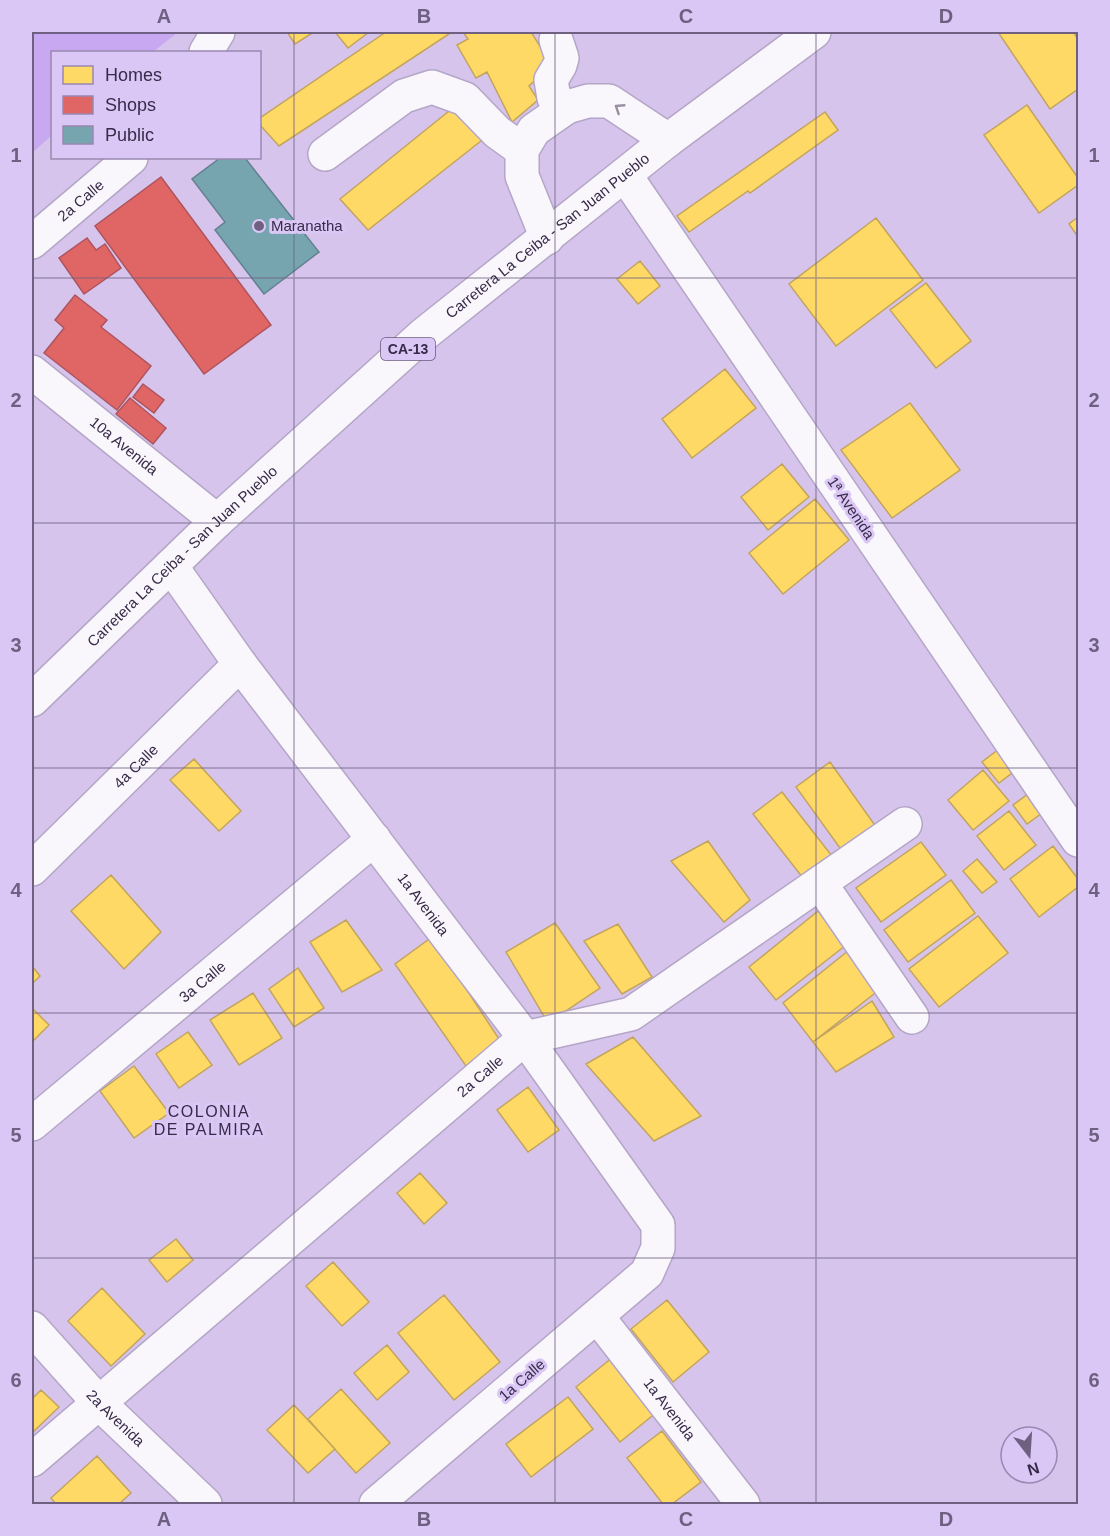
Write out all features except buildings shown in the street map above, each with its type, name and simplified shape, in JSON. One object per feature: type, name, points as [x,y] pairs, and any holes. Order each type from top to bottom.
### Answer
[{"type":"street","points":[[207,51],[218,32]]},
{"type":"street","name":"Carretera La Ceiba - San Juan Pueblo","points":[[32,700],[217,521],[423,335],[668,140],[814,32]]},
{"type":"street","points":[[556,40],[562,58],[551,80],[552,87],[554,98],[567,107]]},
{"type":"street","points":[[325,154],[404,96],[432,87],[465,99],[496,132],[522,150]]},
{"type":"street","points":[[547,238],[522,176],[522,150],[534,130],[567,107],[588,101],[609,100],[668,140]]},
{"type":"street","name":"2a Calle","points":[[32,242],[130,159]]},
{"type":"street","name":"1ª Avenida","points":[[625,176],[1078,840]]},
{"type":"street","name":"10a Avenida","points":[[32,372],[217,521]]},
{"type":"street","name":"1a Avenida","points":[[171,566],[240,664],[525,1038],[658,1225],[658,1248]]},
{"type":"street","name":"4a Calle","points":[[32,869],[240,664]]},
{"type":"street","name":"2a Calle","points":[[32,1460],[525,1038],[631,1014],[905,824]]},
{"type":"street","name":"3a Calle","points":[[32,1124],[374,839]]},
{"type":"street","points":[[820,884],[912,1017]]},
{"type":"street","name":"1a Calle","points":[[376,1504],[647,1273],[658,1248]]},
{"type":"street","name":"1a Avenida","points":[[597,1316],[743,1504]]},
{"type":"street","name":"2a Avenida","points":[[32,1328],[99,1403],[205,1504]]},
{"type":"shaded area","points":[[32,32],[178,32],[154,51],[51,51],[51,136],[32,153]]},
{"type":"place","name":"Maranatha","points":[[259,226]]},
{"type":"district","name":"COLONIA DE PALMIRA","points":[[209,1120]]}]
